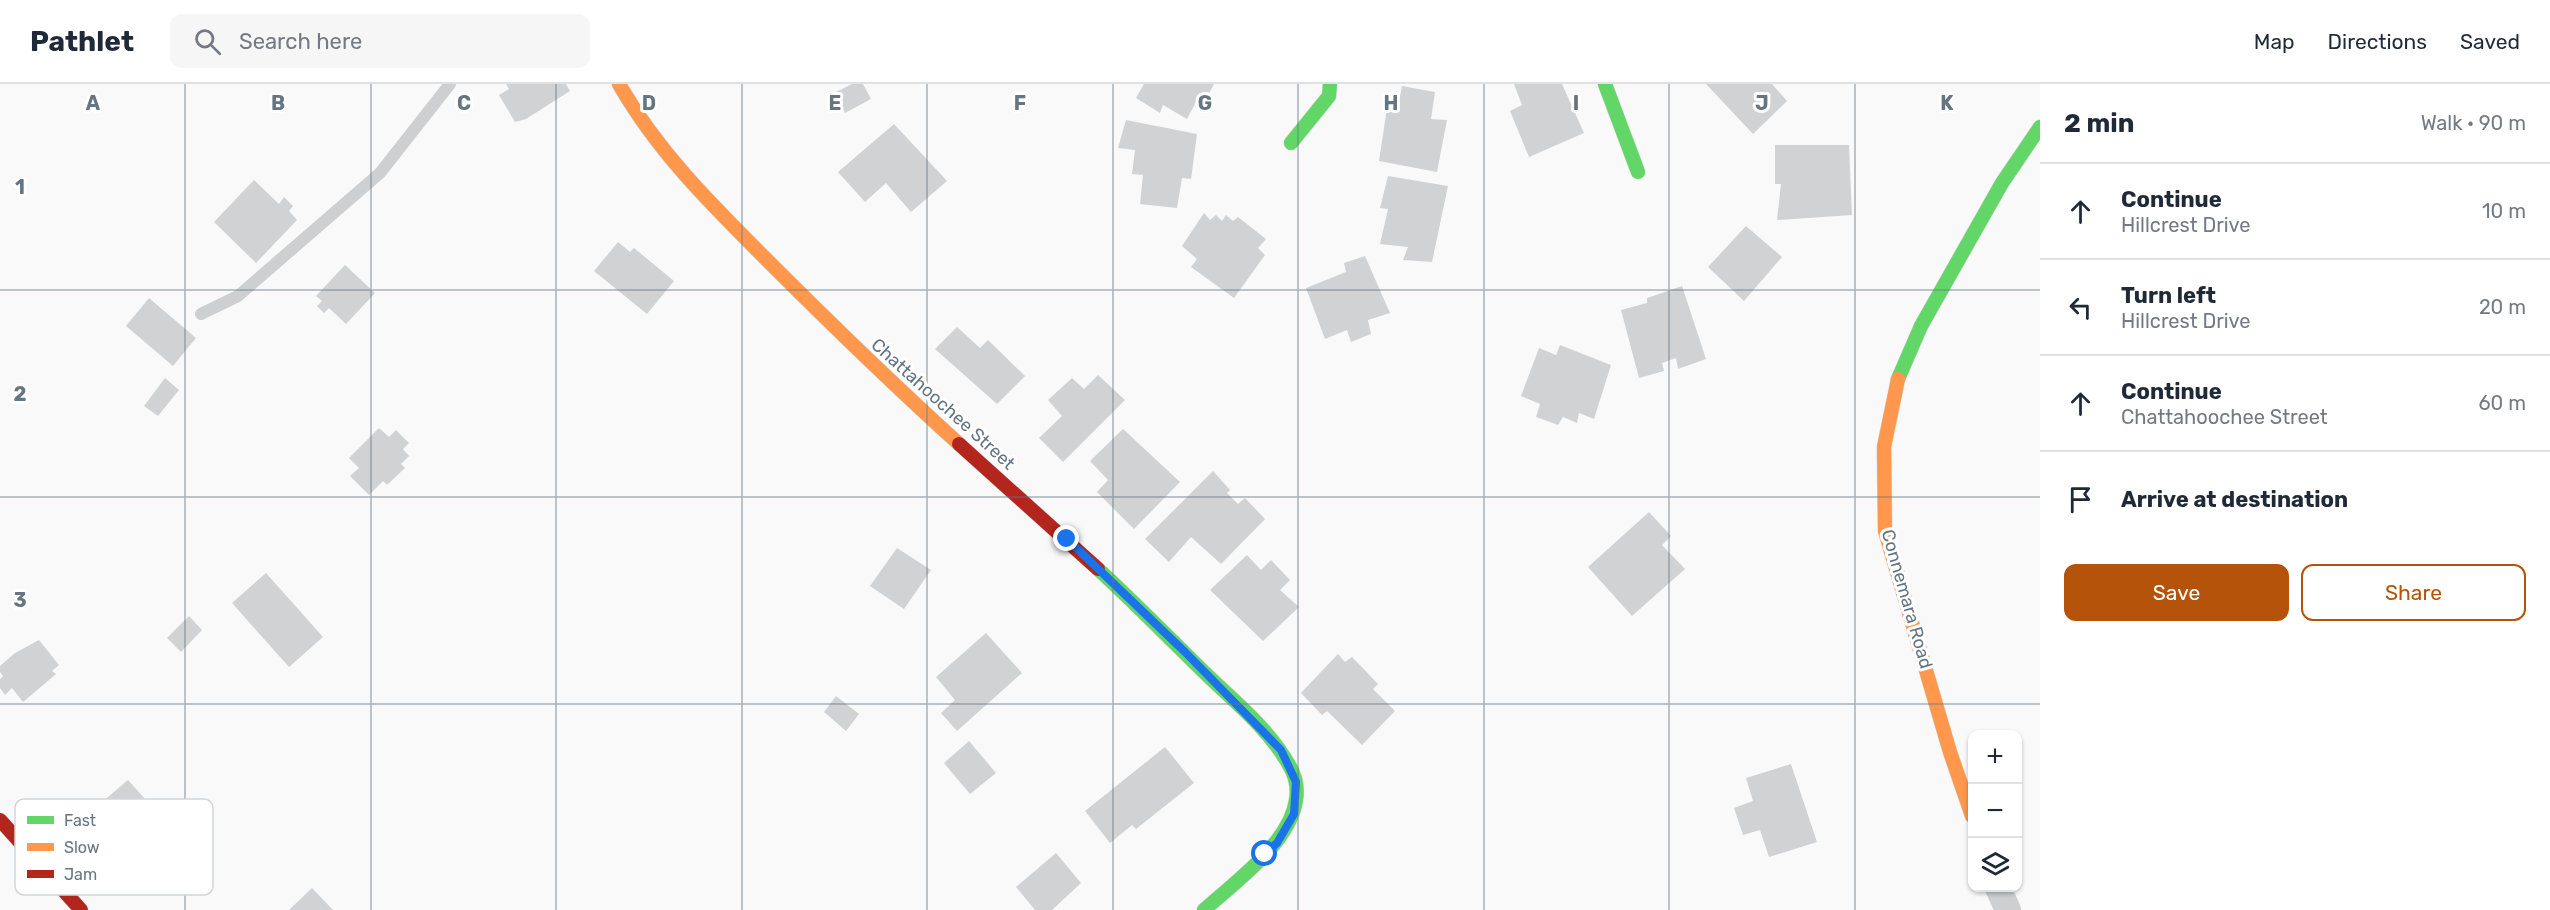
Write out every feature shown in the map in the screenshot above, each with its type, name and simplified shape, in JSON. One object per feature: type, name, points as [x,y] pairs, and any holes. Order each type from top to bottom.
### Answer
[{"type":"street","name":"Chattahoochee Street","points":[[619,84],[651,133],[693,186],[862,356],[1067,539],[1185,652],[1281,750],[1296,782],[1294,814],[1277,843],[1204,910]]},
{"type":"street","points":[[1291,143],[1329,96],[1330,84]]},
{"type":"street","points":[[1605,84],[1638,172]]},
{"type":"street","name":"Connemara Road","points":[[1968,804],[1950,752],[1885,531],[1884,447],[1898,377],[1921,326],[2002,183],[2040,127]]},
{"type":"street","points":[[0,820],[15,837]]},
{"type":"street","points":[[2000,892],[2008,910]]},
{"type":"street","points":[[68,895],[81,910]]},
{"type":"lane","points":[[201,314],[238,296],[380,173],[450,84]]},
{"type":"building","points":[[506,84],[566,84],[570,91],[526,119],[515,122],[499,95],[509,89]]},
{"type":"building","points":[[852,84],[863,84],[871,99],[845,113],[834,93]]},
{"type":"building","points":[[1144,84],[1214,84],[1205,101],[1198,98],[1187,119],[1163,105],[1160,113],[1136,98]]},
{"type":"building","points":[[1514,84],[1562,84],[1584,133],[1529,157],[1510,111],[1522,105]]},
{"type":"building","points":[[1706,84],[1772,84],[1787,101],[1753,134]]},
{"type":"building","points":[[1402,86],[1435,92],[1431,119],[1447,120],[1437,172],[1379,161],[1387,108],[1398,107]]},
{"type":"building","points":[[1126,120],[1197,134],[1191,179],[1182,178],[1177,208],[1140,204],[1143,175],[1132,174],[1135,150],[1118,148]]},
{"type":"building","points":[[894,124],[947,181],[911,212],[886,183],[865,202],[838,172]]},
{"type":"building","points":[[1775,145],[1849,145],[1852,215],[1777,220],[1781,184],[1775,184]]},
{"type":"building","points":[[1388,176],[1448,186],[1432,262],[1403,260],[1408,247],[1380,244],[1388,209],[1380,208]]},
{"type":"building","points":[[254,180],[279,204],[284,197],[293,206],[289,211],[297,220],[256,263],[214,222]]},
{"type":"building","points":[[1204,213],[1210,220],[1216,215],[1222,221],[1226,215],[1233,221],[1238,217],[1266,239],[1258,248],[1265,255],[1234,298],[1191,267],[1197,259],[1182,246]]},
{"type":"building","points":[[1746,226],[1782,257],[1744,301],[1708,267]]},
{"type":"building","points":[[618,242],[630,252],[634,248],[674,281],[647,314],[594,271]]},
{"type":"building","points":[[1365,256],[1390,313],[1368,320],[1371,334],[1351,342],[1347,330],[1325,339],[1306,288],[1346,272],[1344,263]]},
{"type":"building","points":[[345,265],[375,293],[346,324],[329,308],[324,313],[317,306],[322,301],[316,296]]},
{"type":"building","points":[[1682,286],[1706,359],[1678,369],[1676,358],[1662,363],[1664,371],[1639,378],[1621,310],[1647,303],[1647,298]]},
{"type":"building","points":[[149,298],[196,338],[173,366],[126,326]]},
{"type":"building","points":[[957,327],[980,348],[988,340],[1025,376],[997,404],[935,349]]},
{"type":"building","points":[[1560,345],[1611,365],[1594,419],[1579,413],[1577,423],[1563,417],[1558,425],[1536,417],[1540,404],[1521,396],[1539,348],[1556,355]]},
{"type":"building","points":[[1098,375],[1125,400],[1063,462],[1039,438],[1062,416],[1048,400],[1072,378],[1084,389]]},
{"type":"building","points":[[165,378],[179,390],[158,416],[144,406]]},
{"type":"building","points":[[379,428],[389,437],[396,430],[409,443],[403,449],[409,456],[401,464],[405,468],[387,485],[383,481],[369,495],[350,476],[359,468],[349,458]]},
{"type":"building","points":[[1123,429],[1180,482],[1134,529],[1097,492],[1108,480],[1090,461]]},
{"type":"building","points":[[1213,471],[1230,490],[1227,493],[1238,504],[1245,498],[1265,519],[1221,564],[1191,537],[1169,562],[1145,539]]},
{"type":"building","points":[[1649,512],[1671,536],[1662,545],[1685,569],[1632,616],[1588,567]]},
{"type":"building","points":[[897,548],[931,570],[904,609],[870,586]]},
{"type":"building","points":[[1247,555],[1261,570],[1271,560],[1290,580],[1280,590],[1299,607],[1263,641],[1210,590]]},
{"type":"building","points":[[266,573],[323,637],[289,667],[232,603]]},
{"type":"building","points":[[189,616],[202,630],[181,652],[167,638]]},
{"type":"building","points":[[986,633],[1022,673],[957,731],[941,713],[955,700],[936,677]]},
{"type":"building","points":[[39,640],[59,665],[52,671],[56,674],[23,702],[12,688],[5,695],[0,688],[0,679],[3,676],[0,666],[15,653]]},
{"type":"building","points":[[1338,654],[1345,662],[1352,657],[1378,684],[1373,689],[1395,711],[1362,745],[1327,711],[1322,715],[1301,693]]},
{"type":"building","points":[[836,696],[859,714],[846,731],[824,712]]},
{"type":"building","points":[[969,741],[996,773],[970,794],[944,763]]},
{"type":"building","points":[[1165,747],[1194,783],[1136,829],[1132,825],[1110,843],[1085,811]]},
{"type":"building","points":[[1791,764],[1817,842],[1769,857],[1760,830],[1743,835],[1734,808],[1753,801],[1746,778]]},
{"type":"building","points":[[128,780],[145,799],[106,799]]},
{"type":"building","points":[[1056,853],[1081,883],[1052,910],[1035,910],[1016,887]]},
{"type":"building","points":[[312,888],[333,910],[289,910]]},
{"type":"traffic: fast","points":[[1291,143],[1329,96],[1330,84]]},
{"type":"traffic: fast","points":[[1605,84],[1638,172]]},
{"type":"traffic: fast","points":[[1898,379],[1921,326],[2002,183],[2040,127]]},
{"type":"traffic: fast","points":[[1098,569],[1262,728],[1281,752],[1294,777],[1296,800],[1292,816],[1283,831],[1259,861],[1204,910]]},
{"type":"traffic: slow","points":[[619,84],[652,134],[709,201],[841,333],[959,444]]},
{"type":"traffic: slow","points":[[1898,379],[1884,447],[1885,531],[1950,752],[1968,804]]},
{"type":"traffic: jam","points":[[959,444],[1098,569]]},
{"type":"traffic: jam","points":[[0,820],[15,837]]},
{"type":"traffic: jam","points":[[68,895],[81,910]]},
{"type":"route","points":[[1067,539],[1185,652],[1281,750],[1296,782],[1294,814],[1277,843],[1265,854]]}]
